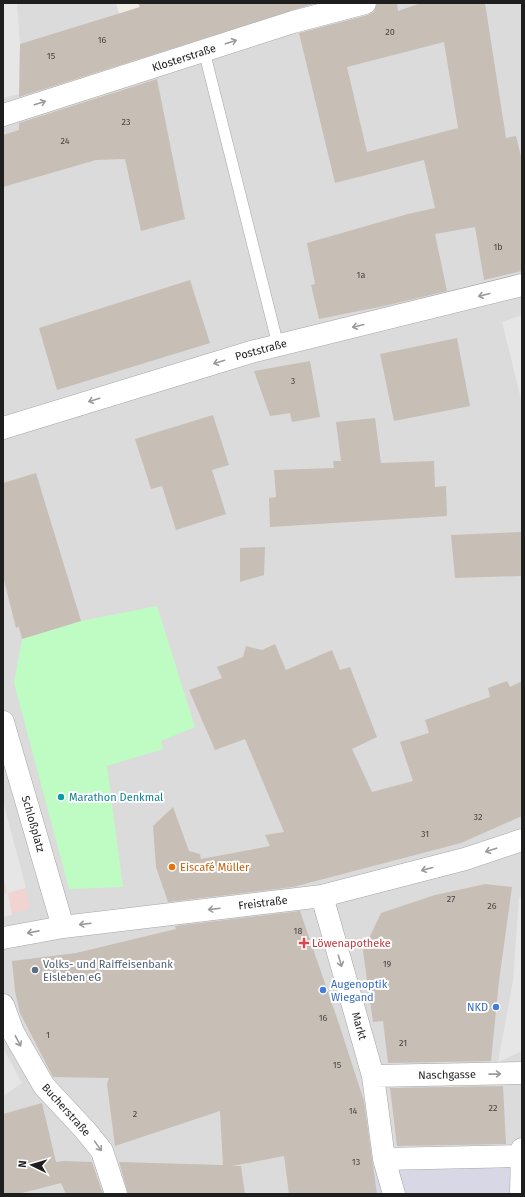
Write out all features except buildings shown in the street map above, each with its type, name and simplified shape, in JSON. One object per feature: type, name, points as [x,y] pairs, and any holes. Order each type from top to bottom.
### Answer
[{"type":"street","name":"Klosterstraße","points":[[3,115],[293,22],[365,3]]},
{"type":"street","name":"Poststraße","points":[[3,428],[278,345],[522,285]]},
{"type":"street","name":"Schloßplatz","points":[[3,722],[63,927]]},
{"type":"street","name":"Freistraße","points":[[3,938],[63,927],[322,896],[465,859],[521,841]]},
{"type":"street","name":"Markt","points":[[322,896],[372,1076],[384,1158],[394,1194]]},
{"type":"street","name":"Bucherstraße","points":[[3,1005],[15,1036],[41,1082],[49,1093],[85,1130],[102,1151],[116,1194]]},
{"type":"street","name":"Naschgasse","points":[[372,1076],[522,1073]]},
{"type":"street","points":[[384,1158],[522,1153],[521,1194]]},
{"type":"lane","points":[[204,51],[278,345]]},
{"type":"shaded area","points":[[3,3],[116,3],[133,61],[153,53],[139,6],[149,3],[522,3],[522,1194],[3,1194]]},
{"type":"shaded area","points":[[3,3],[17,3],[20,44],[19,94],[3,98]]},
{"type":"shaded area","points":[[522,315],[522,403],[502,322]]},
{"type":"shaded area","points":[[3,801],[30,908],[3,917]]},
{"type":"shaded area","points":[[3,801],[26,888],[8,893],[12,915],[3,917],[3,894],[7,893],[3,876]]},
{"type":"shaded area","points":[[519,897],[522,898],[522,1051],[498,1062],[513,981]]},
{"type":"shaded area","points":[[3,1048],[22,1083],[3,1096]]},
{"type":"shaded area","points":[[506,1146],[522,1194],[377,1194],[372,1153]]},
{"type":"green space","points":[[157,606],[195,727],[161,741],[163,749],[107,766],[123,887],[69,889],[14,683],[22,639],[81,621]]},
{"type":"place","name":"Marathon Denkmal","points":[[61,797]]},
{"type":"place","name":"Eiscafé Müller","points":[[172,867]]},
{"type":"place","name":"Löwenapotheke","points":[[304,943]]},
{"type":"place","name":"Volks- und Raiffeisenbank Eisleben eG","points":[[35,970]]},
{"type":"place","name":"Augenoptik Wiegand","points":[[323,990]]},
{"type":"place","name":"NKD","points":[[496,1007]]}]
